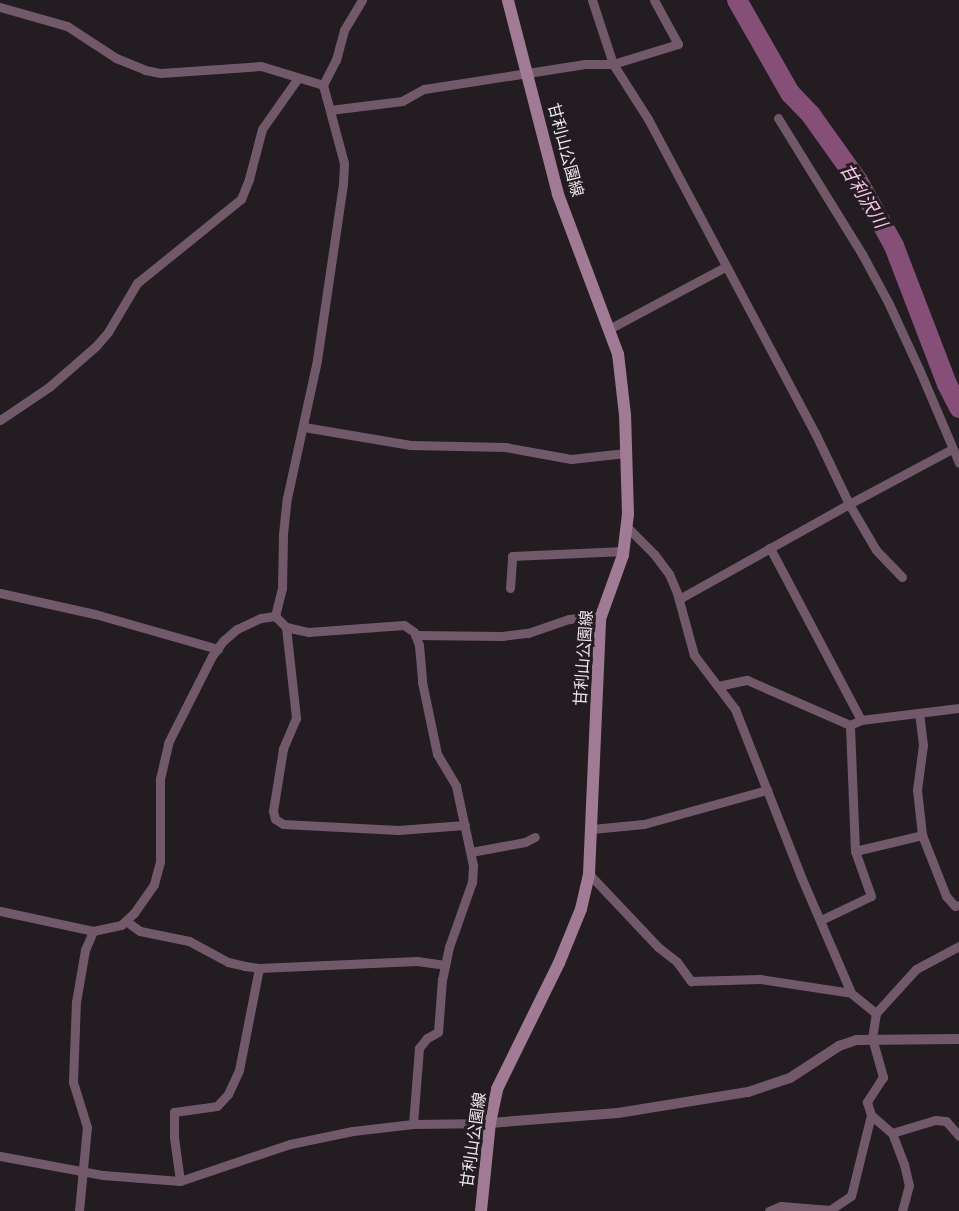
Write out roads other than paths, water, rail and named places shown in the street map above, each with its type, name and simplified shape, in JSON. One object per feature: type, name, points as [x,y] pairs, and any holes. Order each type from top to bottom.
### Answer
[{"type":"main road","name":"甘利山公園線","points":[[481,1211],[490,1123],[497,1089],[569,939],[589,873],[601,616],[624,550],[627,527],[622,376],[609,329],[558,194],[508,0]]},
{"type":"street","points":[[275,616],[282,588],[283,534],[287,498],[304,427],[330,285],[343,183],[344,163],[323,85],[336,60],[344,30],[362,0]]},
{"type":"street","points":[[591,0],[613,64],[648,119],[815,434],[849,504],[876,550],[902,577]]},
{"type":"street","points":[[330,110],[402,101],[424,90],[585,64],[613,64],[678,44],[654,0]]},
{"type":"street","points":[[0,7],[67,26],[116,58],[145,70],[161,73],[261,66],[323,85]]},
{"type":"street","points":[[0,428],[0,420],[49,387],[96,346],[108,332],[137,283],[241,199],[249,179],[262,129],[298,78]]},
{"type":"street","points":[[778,118],[862,254],[888,302],[920,369],[959,463]]},
{"type":"street","points":[[609,329],[725,267]]},
{"type":"street","points":[[304,427],[410,445],[505,447],[572,459],[626,453]]},
{"type":"street","points":[[678,599],[952,450]]},
{"type":"street","points":[[627,527],[654,554],[669,574],[694,655],[735,709],[851,993],[876,1013]]},
{"type":"street","points":[[770,548],[861,720]]},
{"type":"street","points":[[510,588],[512,556],[624,550]]},
{"type":"street","points":[[0,593],[95,614],[218,649]]},
{"type":"street","points":[[275,616],[286,627],[308,632],[404,625],[410,626],[416,635],[437,754],[456,786],[471,852],[472,882],[445,965],[438,1032],[427,1038],[419,1048],[413,1124]]},
{"type":"street","points":[[0,911],[93,932],[121,925],[145,901],[154,884],[160,862],[160,779],[168,743],[218,649],[237,629],[261,618],[275,616]]},
{"type":"street","points":[[416,635],[502,636],[528,633],[569,619],[601,616]]},
{"type":"street","points":[[286,627],[296,718],[283,749],[273,811],[275,819],[283,824],[398,830],[465,825]]},
{"type":"street","points":[[718,686],[747,680],[850,724],[861,720],[959,708]]},
{"type":"street","points":[[919,713],[922,745],[917,790],[922,835],[946,896],[955,906],[959,905]]},
{"type":"street","points":[[821,920],[871,896],[855,851],[850,724]]},
{"type":"street","points":[[592,829],[644,824],[767,790]]},
{"type":"street","points":[[855,851],[922,835]]},
{"type":"street","points":[[471,852],[525,842],[535,837]]},
{"type":"street","points":[[589,873],[658,947],[677,962],[691,981],[760,979],[851,993]]},
{"type":"street","points":[[126,921],[140,931],[182,938],[228,962],[259,968],[417,961],[445,965]]},
{"type":"street","points":[[79,1211],[87,1127],[73,1082],[76,1002],[85,950],[93,932]]},
{"type":"street","points":[[769,1211],[781,1206],[831,1210],[851,1196],[871,1115],[867,1102],[883,1077],[872,1038],[876,1013],[916,969],[959,946]]},
{"type":"street","points":[[180,1181],[174,1137],[174,1112],[217,1106],[228,1094],[239,1070],[259,968]]},
{"type":"street","points":[[0,1156],[82,1171],[180,1181],[290,1144],[353,1131],[413,1124],[490,1123],[618,1113],[748,1092],[790,1077],[839,1046],[872,1038],[959,1039]]},
{"type":"street","points":[[871,1115],[892,1133],[909,1185],[902,1211]]},
{"type":"street","points":[[892,1133],[935,1120],[946,1121],[959,1136]]},
{"type":"waterway","name":"甘利沢川","points":[[737,0],[790,93],[811,115],[858,181],[894,246],[947,384],[959,408]]}]
